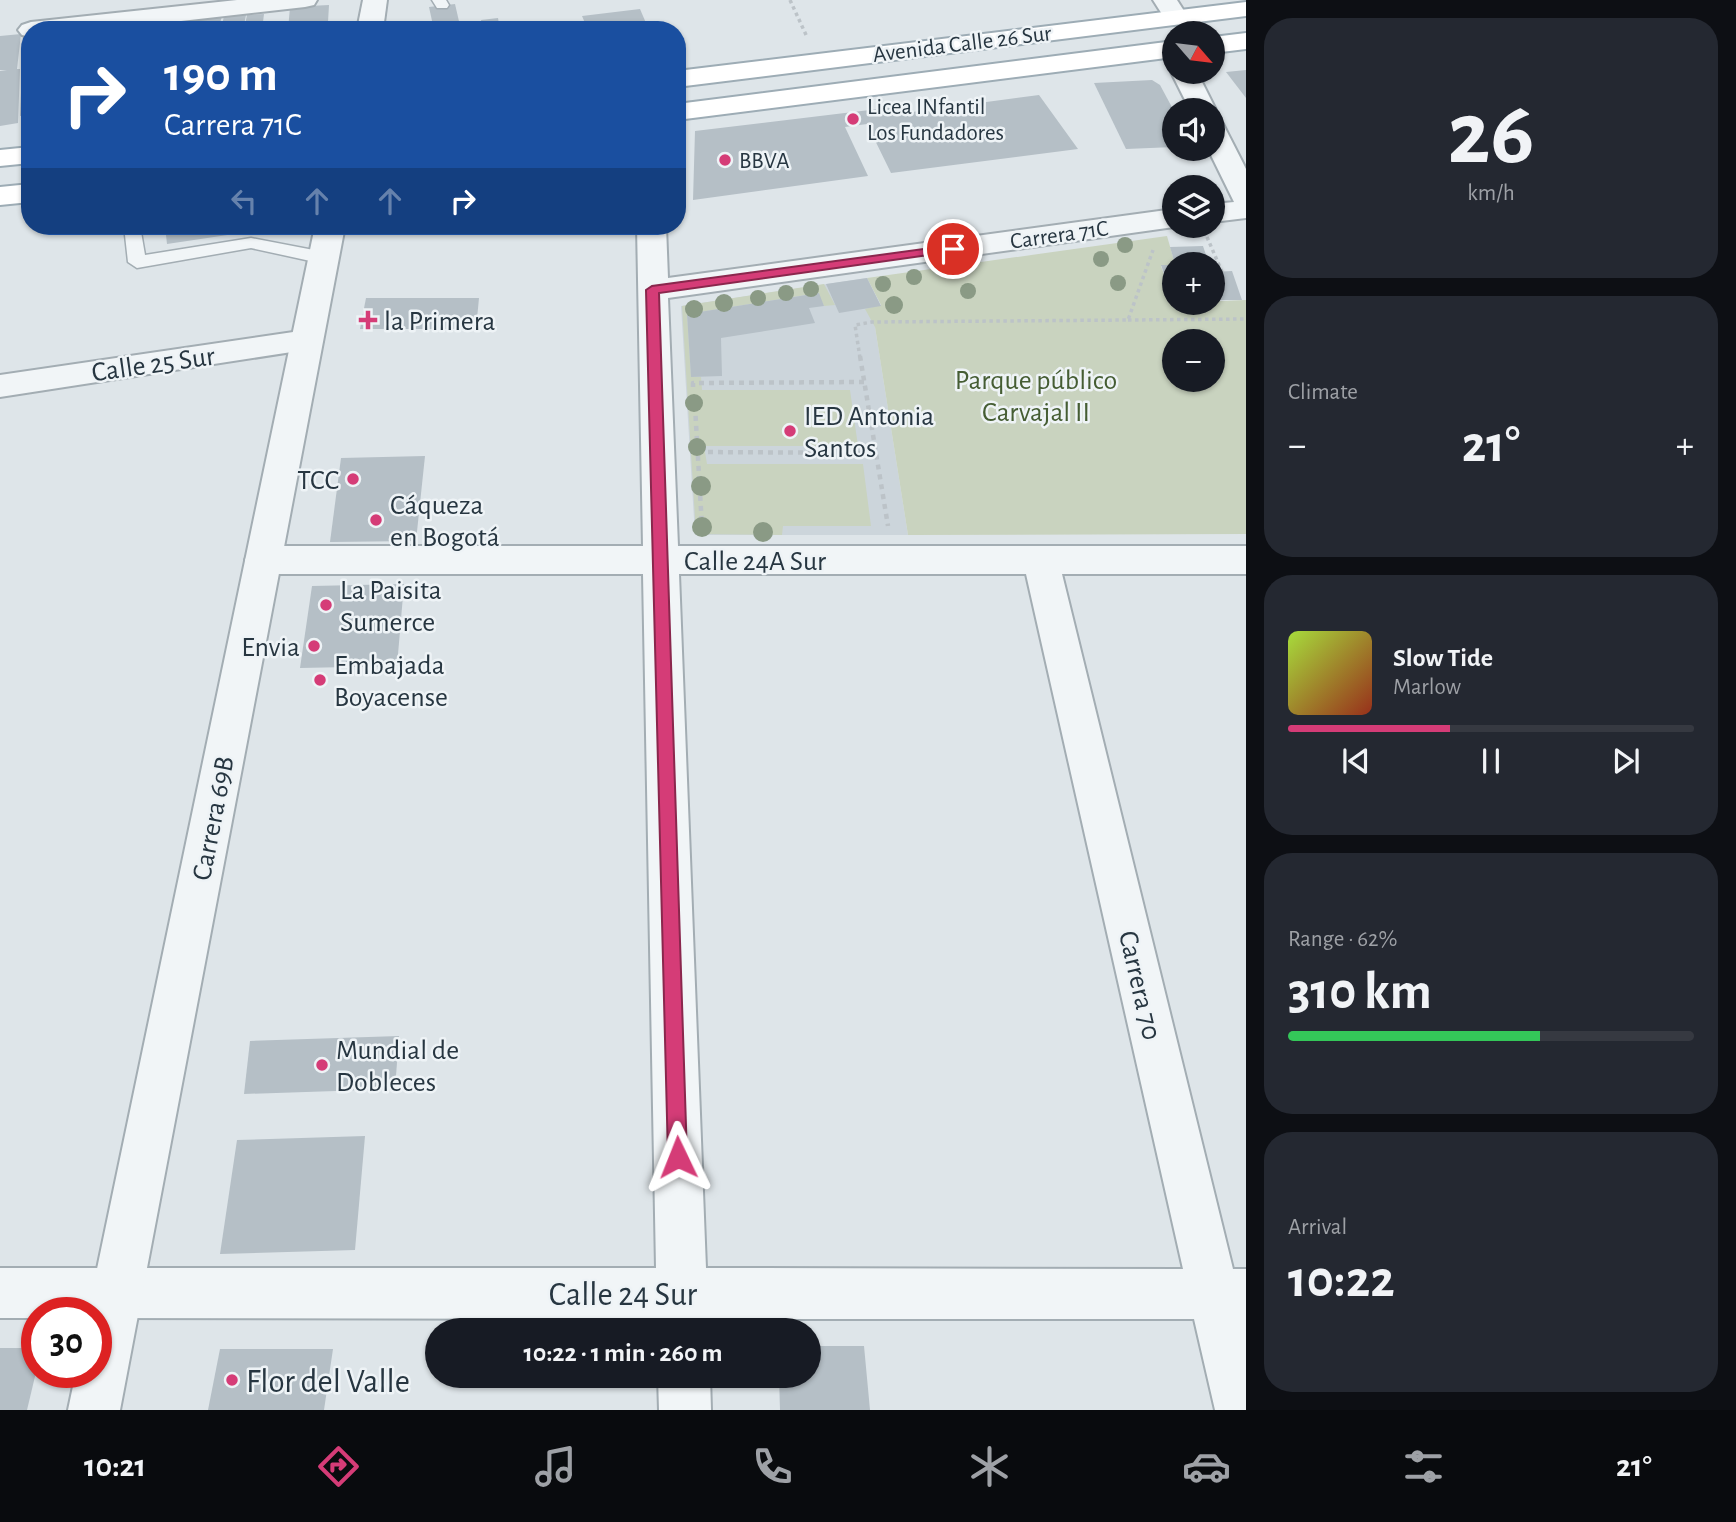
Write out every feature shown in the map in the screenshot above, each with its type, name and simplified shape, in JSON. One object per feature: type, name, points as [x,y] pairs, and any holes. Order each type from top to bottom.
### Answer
[{"type":"main road","name":"Avenida Calle 26 Sur","points":[[686,78],[1170,8],[1246,9]]},
{"type":"main road","points":[[1225,44],[1246,41]]},
{"type":"main road","name":"Avenida Calle 26 Sur","points":[[686,111],[1162,51]]},
{"type":"main road","points":[[0,158],[21,156]]},
{"type":"main road","points":[[0,196],[21,194]]},
{"type":"street","points":[[90,21],[99,0]]},
{"type":"street","points":[[108,21],[305,0]]},
{"type":"street","points":[[372,21],[376,0]]},
{"type":"street","points":[[1225,155],[1246,198]]},
{"type":"street","points":[[1225,221],[1246,209]]},
{"type":"street","name":"Carrera 71C","points":[[652,290],[1162,231]]},
{"type":"street","name":"Carrera 69B","points":[[94,1410],[328,235]]},
{"type":"street","points":[[651,235],[682,1312]]},
{"type":"street","name":"Calle 25 Sur","points":[[0,386],[307,341]]},
{"type":"street","name":"Calle 24A Sur","points":[[263,560],[1246,560]]},
{"type":"street","name":"Carrera 70","points":[[1041,560],[1230,1294],[1241,1410]]},
{"type":"street","name":"Calle 24 Sur","points":[[0,1293],[117,1292],[682,1312],[1230,1294]]},
{"type":"street","points":[[684,1388],[685,1410]]},
{"type":"lane","points":[[133,235],[137,262],[249,237],[324,258]]},
{"type":"path","points":[[790,0],[808,39]]},
{"type":"path","points":[[1128,320],[1155,243]]},
{"type":"path","points":[[888,528],[855,326],[872,322],[1246,319]]},
{"type":"path","points":[[702,530],[693,383],[864,382]]},
{"type":"path","points":[[698,452],[876,453]]},
{"type":"shaded area","name":"IED Antonia Santos","points":[[867,278],[881,306],[875,327],[908,535],[695,535],[681,306]]},
{"type":"green space","name":"Parque público Carvajal II","points":[[1168,238],[1172,252],[1162,252],[1162,315],[1225,315],[1225,301],[1246,300],[1246,534],[908,535],[875,327],[865,309],[881,305],[867,278]]},
{"type":"green space","points":[[824,284],[835,305],[824,306],[818,293],[687,314],[691,377],[701,377],[702,390],[850,390],[858,446],[704,446],[707,464],[863,464],[871,526],[783,526],[782,535],[696,534],[682,306]]},
{"type":"building","points":[[455,4],[459,21],[432,21],[429,7]]},
{"type":"building","points":[[329,5],[328,21],[289,21],[290,7]]},
{"type":"building","points":[[640,9],[645,21],[584,21],[582,16]]},
{"type":"building","points":[[264,14],[263,21],[246,21],[247,15]]},
{"type":"building","points":[[246,15],[245,21],[223,21],[224,16]]},
{"type":"building","points":[[222,16],[221,21],[159,20]]},
{"type":"building","points":[[498,18],[498,21],[481,21]]},
{"type":"building","points":[[21,34],[17,69],[20,69],[18,123],[0,126],[0,71],[7,70],[0,70],[0,36]]},
{"type":"building","points":[[1246,70],[1246,98],[1226,72]]},
{"type":"building","points":[[1152,80],[1160,85],[1167,98],[1162,98],[1162,148],[1126,149],[1094,83]]},
{"type":"building","points":[[1039,95],[1078,149],[891,173],[867,124],[845,127],[868,176],[693,200],[695,131],[911,105],[912,112]]},
{"type":"building","points":[[166,235],[227,235],[167,244]]},
{"type":"building","points":[[1203,246],[1205,252],[1171,252],[1170,247]]},
{"type":"building","points":[[1225,271],[1232,271],[1242,300],[1225,300]]},
{"type":"building","points":[[867,278],[881,306],[839,313],[826,284]]},
{"type":"building","points":[[819,293],[824,306],[809,308],[815,323],[721,338],[722,376],[691,377],[687,314]]},
{"type":"building","points":[[366,298],[479,298],[476,329],[360,329]]},
{"type":"building","points":[[425,456],[416,541],[330,542],[341,458]]},
{"type":"building","points":[[404,584],[397,666],[300,668],[312,586]]},
{"type":"building","name":"Mundial de Dobleces","points":[[399,1036],[395,1089],[244,1094],[250,1041]]},
{"type":"building","points":[[365,1136],[355,1250],[220,1254],[237,1140]]},
{"type":"building","points":[[821,1346],[864,1346],[870,1410],[780,1410],[779,1388],[821,1388]]},
{"type":"building","points":[[0,1348],[21,1348],[21,1388],[32,1388],[27,1410],[0,1410]]},
{"type":"building","points":[[220,1349],[333,1349],[324,1410],[208,1410]]},
{"type":"place","name":"Licea INfantil Los Fundadores","points":[[853,119]]},
{"type":"place","name":"BBVA","points":[[725,160]]},
{"type":"place","name":"la Primera","points":[[368,320]]},
{"type":"place","name":"IED Antonia Santos","points":[[790,431]]},
{"type":"place","name":"TCC","points":[[353,479]]},
{"type":"place","name":"Cáqueza en Bogotá","points":[[376,520]]},
{"type":"place","name":"La Paisita Sumerce","points":[[326,605]]},
{"type":"place","name":"Envia","points":[[314,646]]},
{"type":"place","name":"Embajada Boyacense","points":[[320,680]]},
{"type":"place","name":"Mundial de Dobleces","points":[[322,1065]]},
{"type":"place","name":"Flor del Valle","points":[[232,1380]]},
{"type":"route","points":[[678,1157],[652,290],[953,249]]}]
